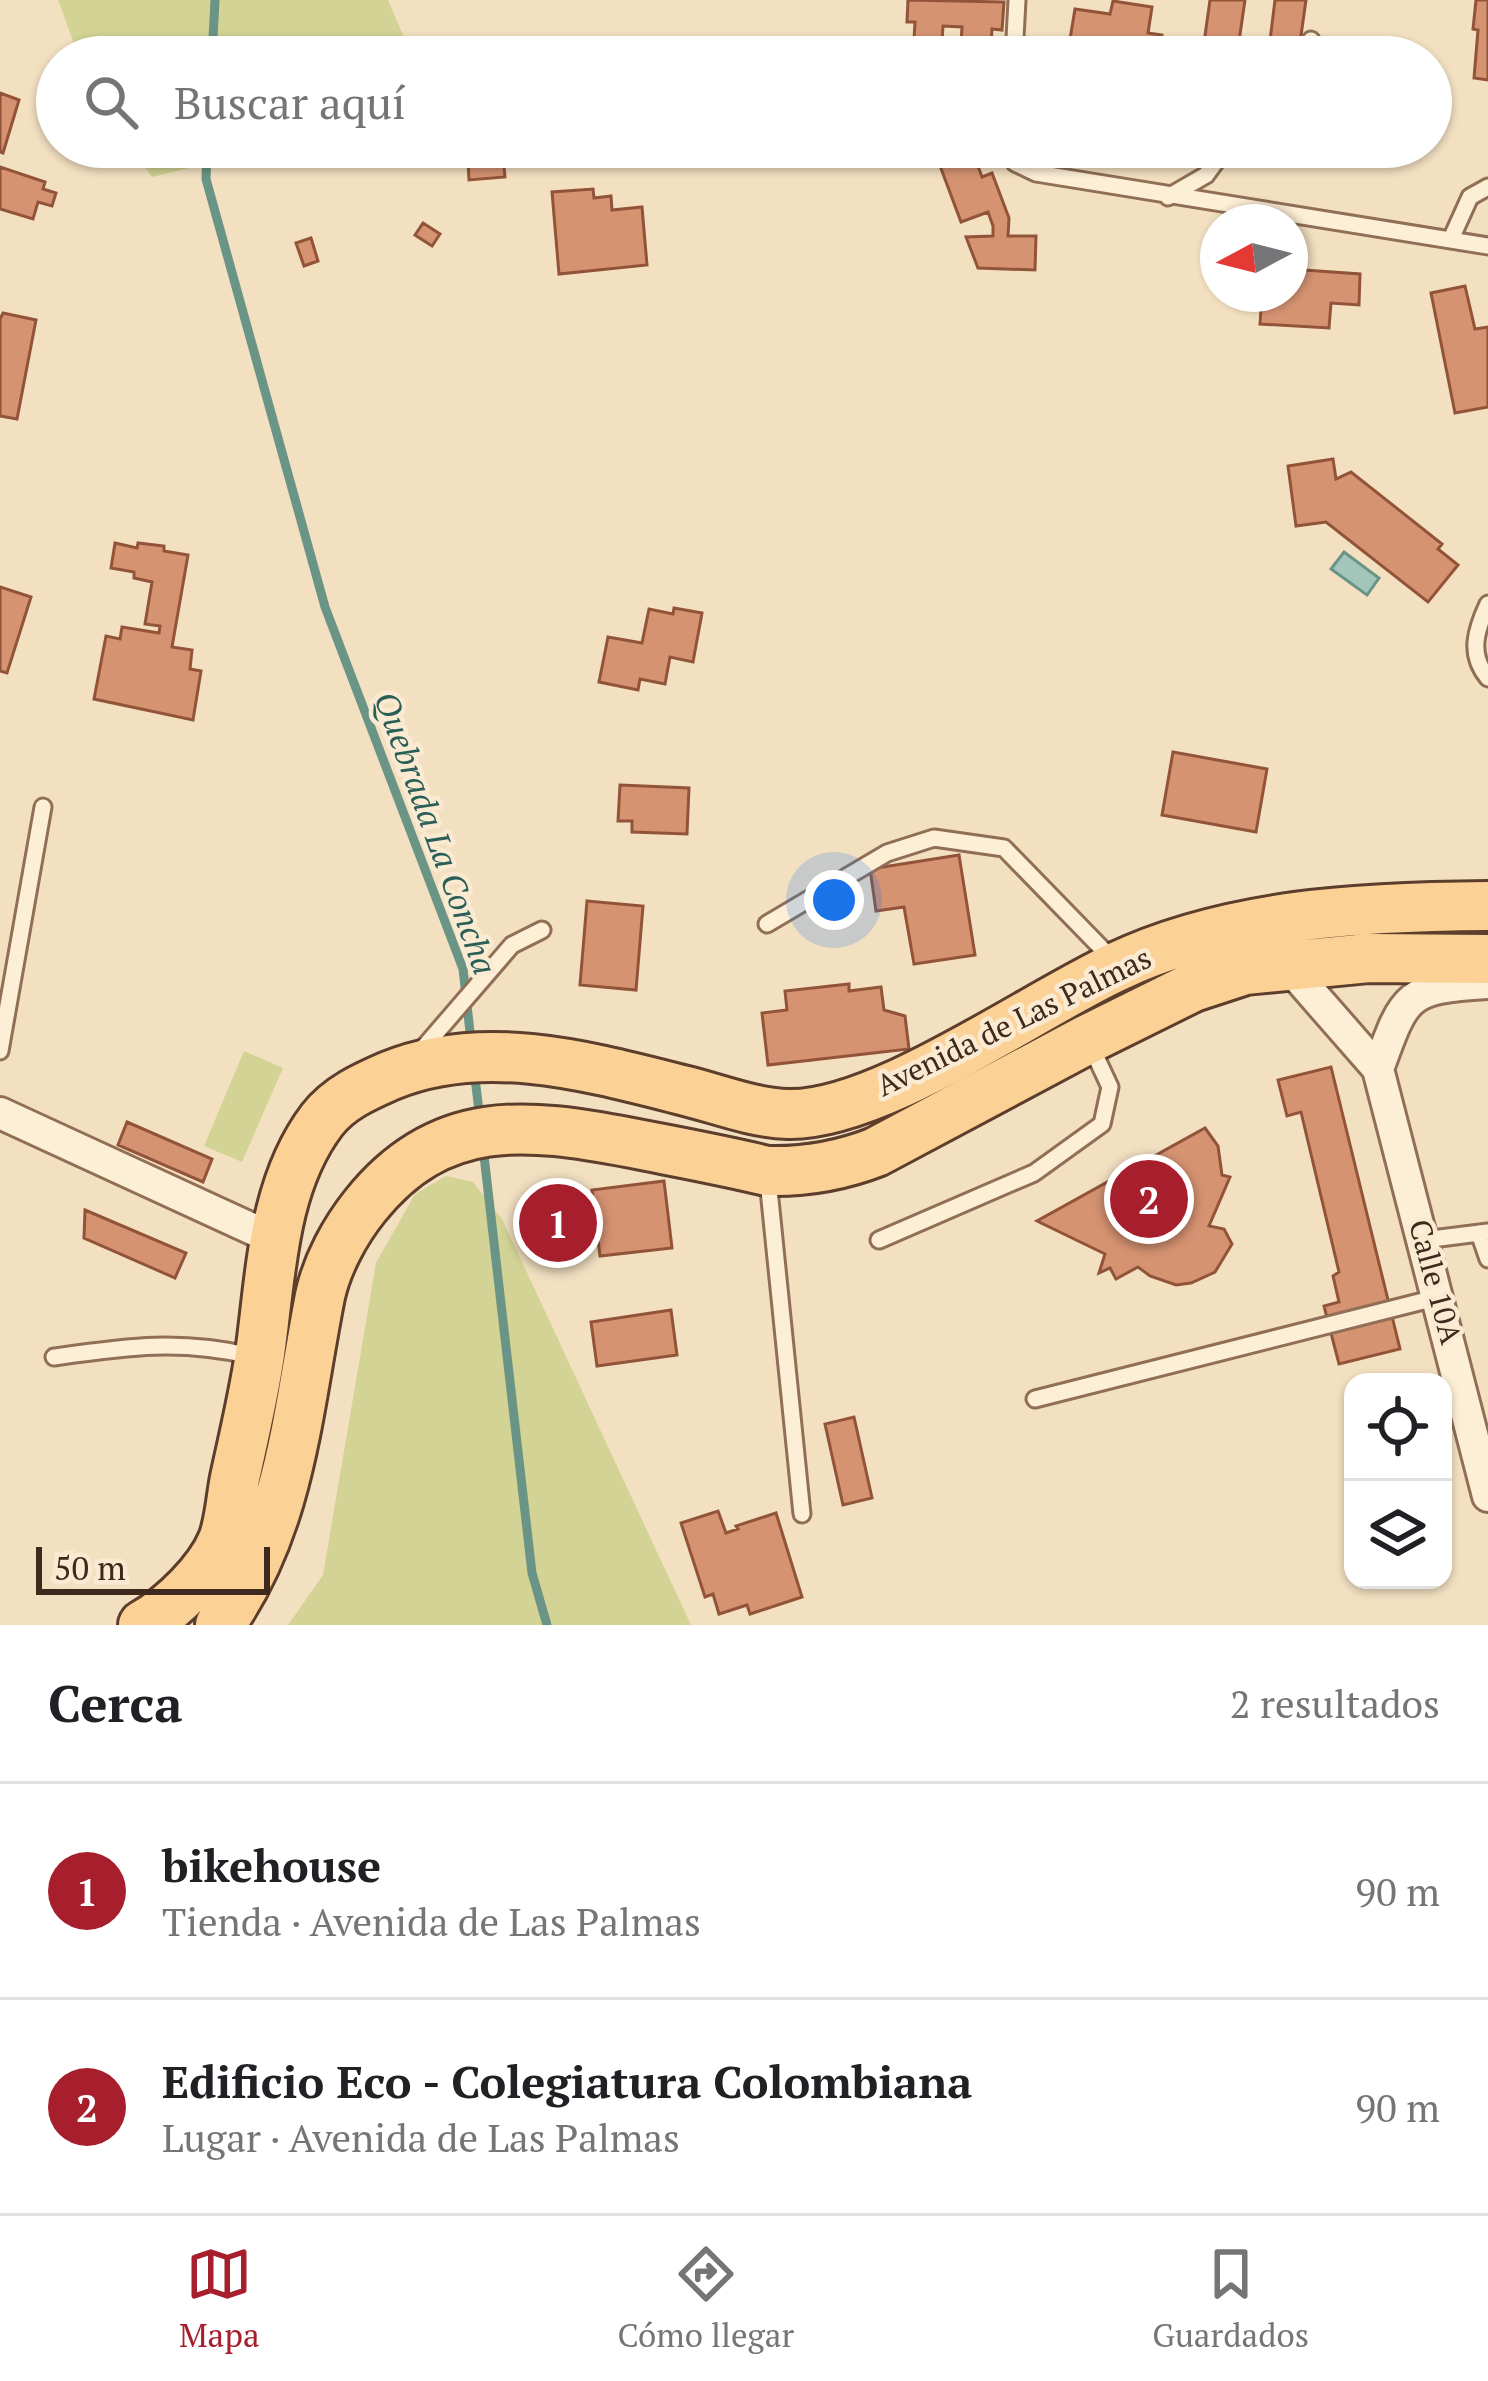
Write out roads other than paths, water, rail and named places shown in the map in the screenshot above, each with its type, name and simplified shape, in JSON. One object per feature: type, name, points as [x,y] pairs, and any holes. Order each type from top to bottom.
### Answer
[{"type":"main road","name":"Avenida de Las Palmas","points":[[143,1625],[182,1594],[222,1541],[260,1358],[274,1239],[299,1157],[324,1118],[356,1090],[422,1066],[495,1056],[546,1060],[789,1114],[844,1104],[895,1085],[1118,965],[1179,943],[1265,922],[1382,907],[1488,905]]},
{"type":"main road","name":"Avenida de Las Palmas","points":[[220,1625],[249,1584],[273,1525],[292,1456],[322,1288],[338,1249],[379,1189],[411,1161],[447,1142],[527,1126],[767,1171],[802,1172],[877,1152],[1193,987],[1245,970],[1369,958],[1488,959]]},
{"type":"street","name":"Calle 10A","points":[[1288,966],[1378,1069],[1488,1496]]},
{"type":"street","points":[[1378,1069],[1404,1005],[1421,992],[1488,983]]},
{"type":"street","points":[[0,1113],[274,1239]]},
{"type":"lane","points":[[1015,36],[1017,0]]},
{"type":"lane","points":[[1026,168],[1168,197],[1488,246]]},
{"type":"lane","points":[[1168,197],[1211,168]]},
{"type":"lane","points":[[1451,239],[1470,196],[1488,187]]},
{"type":"lane","points":[[1488,604],[1475,632],[1477,664],[1488,678]]},
{"type":"lane","points":[[0,1051],[43,807]]},
{"type":"lane","points":[[766,924],[887,853],[934,838],[1004,848],[1118,965]]},
{"type":"lane","points":[[422,1066],[512,945],[542,930]]},
{"type":"lane","points":[[878,1240],[1034,1173],[1102,1124],[1110,1087],[1088,1039]]},
{"type":"lane","points":[[767,1171],[802,1514]]},
{"type":"lane","points":[[1424,1240],[1484,1232],[1488,1259]]},
{"type":"lane","points":[[1035,1399],[1439,1297]]},
{"type":"lane","points":[[54,1357],[127,1347],[202,1345],[260,1358]]},
{"type":"water","points":[[1344,552],[1379,578],[1367,595],[1331,569]]},
{"type":"waterway","name":"Quebrada La Concha","points":[[213,36],[215,0]]},
{"type":"waterway","name":"Quebrada La Concha","points":[[206,168],[325,607],[463,969],[471,1041]]},
{"type":"waterway","name":"Quebrada La Concha","points":[[474,1070],[480,1119]]},
{"type":"waterway","name":"Quebrada La Concha","points":[[483,1147],[532,1573],[547,1625]]},
{"type":"place","name":"Edificio Eco - Colegiatura Colombiana","points":[[1149,1199]]},
{"type":"place","name":"bikehouse","points":[[558,1223]]}]
